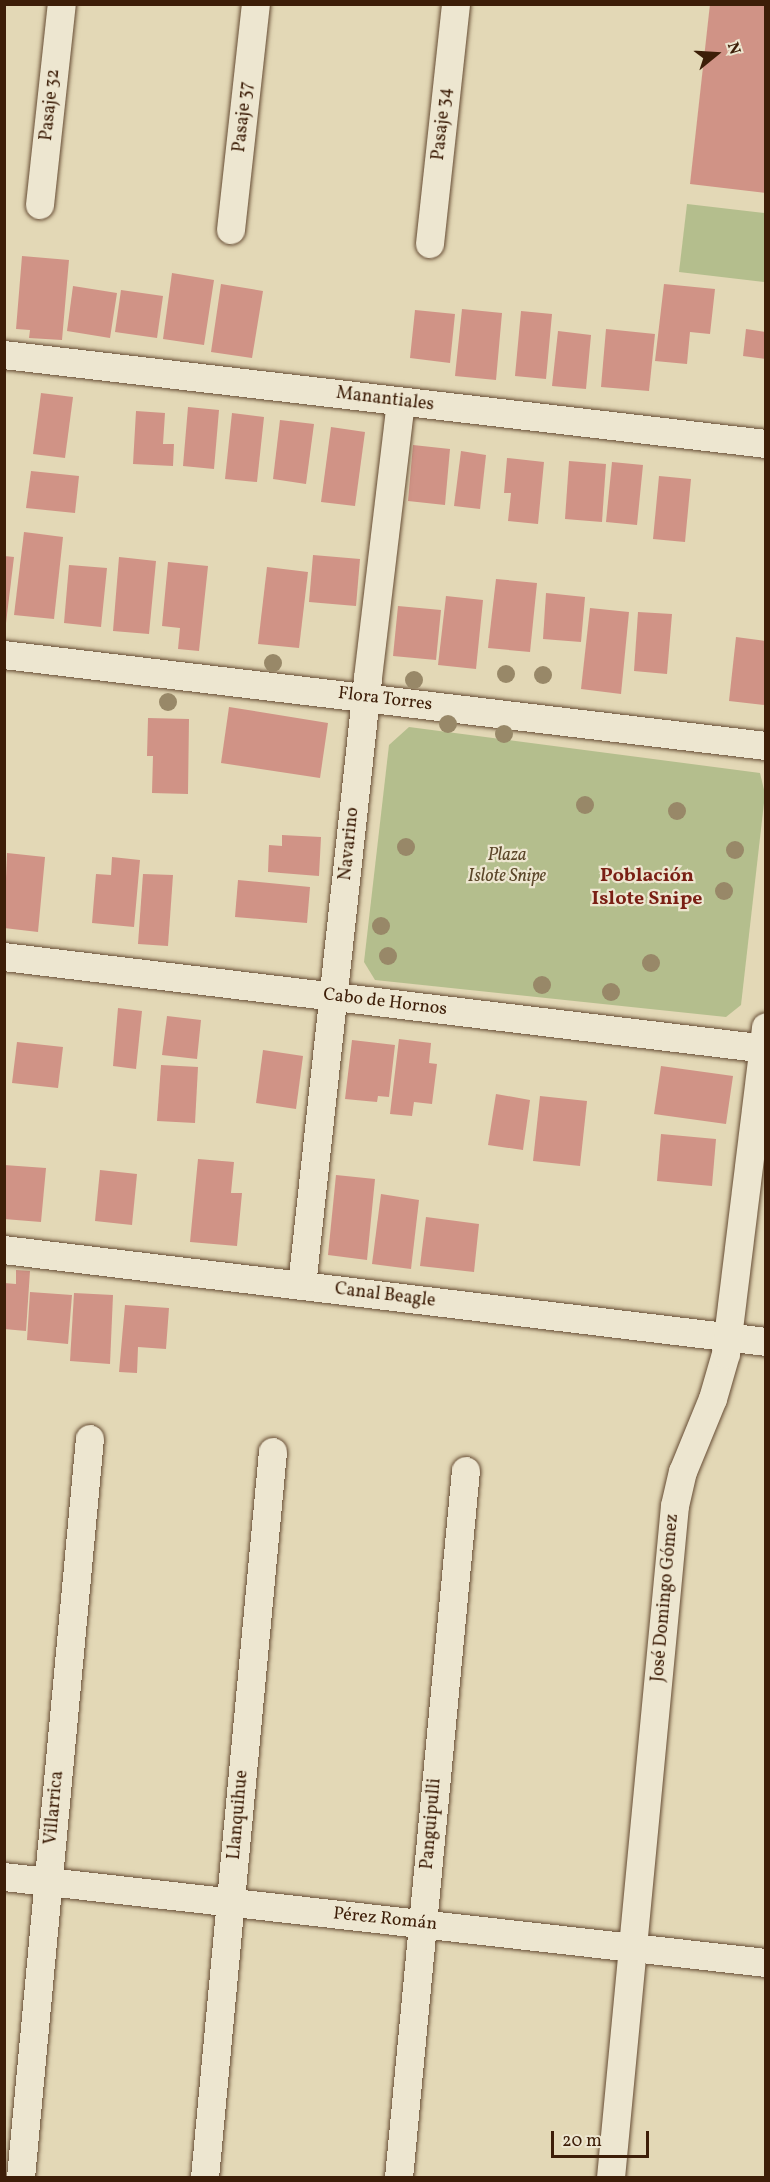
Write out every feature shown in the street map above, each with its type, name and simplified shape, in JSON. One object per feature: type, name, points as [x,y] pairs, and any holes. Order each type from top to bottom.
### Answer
[{"type":"street","name":"Pasaje 32","points":[[40,205],[62,4]]},
{"type":"street","name":"Pasaje 37","points":[[231,230],[256,4]]},
{"type":"street","name":"Pasaje 34","points":[[430,244],[456,4]]},
{"type":"street","name":"Manantiales","points":[[4,355],[765,444]]},
{"type":"street","name":"Navarino","points":[[302,1286],[366,698],[401,402]]},
{"type":"street","name":"Flora Torres","points":[[4,655],[765,746]]},
{"type":"street","name":"Cabo de Hornos","points":[[4,957],[334,997],[765,1041]]},
{"type":"street","name":"José Domingo Gómez","points":[[611,2178],[675,1506],[682,1472],[722,1372],[765,1041]]},
{"type":"street","name":"Canal Beagle","points":[[4,1250],[765,1342]]},
{"type":"street","name":"Villarrica","points":[[21,2178],[90,1438]]},
{"type":"street","name":"Llanquihue","points":[[205,2178],[273,1452]]},
{"type":"street","name":"Panguipulli","points":[[399,2178],[466,1471]]},
{"type":"street","name":"Pérez Román","points":[[4,1876],[765,1963]]},
{"type":"green space","points":[[687,204],[765,213],[765,282],[679,272]]},
{"type":"green space","name":"Plaza Islote Snipe","points":[[409,727],[760,773],[765,794],[741,1005],[726,1017],[375,980],[364,962],[389,745]]},
{"type":"building","points":[[710,4],[766,4],[766,193],[690,184]]},
{"type":"building","points":[[22,256],[69,260],[62,340],[29,338],[30,330],[16,329]]},
{"type":"building","points":[[172,273],[214,280],[204,345],[163,339]]},
{"type":"building","points":[[221,284],[263,291],[252,358],[211,352]]},
{"type":"building","points":[[664,284],[715,289],[710,334],[690,332],[687,364],[655,361]]},
{"type":"building","points":[[73,286],[117,293],[110,338],[67,331]]},
{"type":"building","points":[[121,290],[163,296],[157,338],[115,332]]},
{"type":"building","points":[[462,309],[502,313],[496,380],[455,376]]},
{"type":"building","points":[[415,310],[455,314],[450,363],[410,358]]},
{"type":"building","points":[[521,311],[552,314],[546,379],[515,376]]},
{"type":"building","points":[[606,329],[655,334],[649,391],[601,387]]},
{"type":"building","points":[[746,329],[766,332],[766,359],[743,356]]},
{"type":"building","points":[[558,331],[591,335],[586,389],[552,386]]},
{"type":"building","points":[[41,393],[73,397],[65,458],[33,454]]},
{"type":"building","points":[[188,407],[219,410],[214,469],[183,466]]},
{"type":"building","points":[[136,411],[165,413],[163,444],[174,444],[173,466],[133,464]]},
{"type":"building","points":[[232,413],[264,417],[257,482],[225,479]]},
{"type":"building","points":[[280,420],[314,424],[306,484],[273,479]]},
{"type":"building","points":[[331,427],[365,432],[355,506],[321,502]]},
{"type":"building","points":[[413,445],[450,449],[445,505],[408,501]]},
{"type":"building","points":[[461,451],[486,455],[480,509],[454,506]]},
{"type":"building","points":[[507,458],[544,462],[538,524],[508,521],[511,493],[504,493]]},
{"type":"building","points":[[569,461],[606,464],[602,522],[565,519]]},
{"type":"building","points":[[612,462],[643,465],[637,525],[606,522]]},
{"type":"building","points":[[31,471],[79,476],[75,513],[26,508]]},
{"type":"building","points":[[659,476],[691,479],[685,542],[653,539]]},
{"type":"building","points":[[24,532],[63,537],[54,619],[14,615]]},
{"type":"building","points":[[313,555],[360,559],[356,606],[309,602]]},
{"type":"building","points":[[4,556],[14,557],[6,623],[4,623]]},
{"type":"building","points":[[119,557],[156,561],[149,634],[113,631]]},
{"type":"building","points":[[168,562],[208,566],[199,651],[178,649],[180,628],[162,626]]},
{"type":"building","points":[[69,565],[107,568],[101,627],[64,623]]},
{"type":"building","points":[[267,567],[308,572],[299,648],[258,644]]},
{"type":"building","points":[[496,579],[537,583],[530,652],[488,648]]},
{"type":"building","points":[[546,593],[585,597],[581,642],[543,639]]},
{"type":"building","points":[[446,596],[483,600],[476,669],[438,665]]},
{"type":"building","points":[[398,606],[441,610],[436,660],[393,656]]},
{"type":"building","points":[[590,608],[629,612],[621,694],[581,689]]},
{"type":"building","points":[[638,612],[672,614],[667,674],[634,671]]},
{"type":"building","points":[[736,637],[766,641],[765,705],[729,701]]},
{"type":"building","points":[[229,707],[328,723],[320,778],[221,763]]},
{"type":"building","points":[[148,718],[189,719],[188,794],[152,793],[153,756],[147,756]]},
{"type":"building","points":[[282,835],[321,837],[319,876],[268,872],[269,845],[282,846]]},
{"type":"building","points":[[7,853],[45,857],[38,932],[4,928]]},
{"type":"building","points":[[112,857],[140,860],[134,927],[92,923],[96,874],[111,875]]},
{"type":"building","points":[[143,874],[173,875],[168,946],[138,944]]},
{"type":"building","points":[[238,880],[310,887],[307,923],[235,917]]},
{"type":"building","points":[[118,1008],[142,1011],[136,1069],[113,1066]]},
{"type":"building","points":[[167,1016],[201,1020],[197,1059],[162,1055]]},
{"type":"building","points":[[399,1039],[431,1043],[429,1063],[437,1064],[432,1104],[414,1102],[412,1116],[390,1114]]},
{"type":"building","points":[[352,1040],[395,1045],[389,1097],[378,1096],[377,1102],[345,1099]]},
{"type":"building","points":[[17,1042],[63,1047],[58,1088],[12,1083]]},
{"type":"building","points":[[263,1050],[303,1056],[296,1109],[256,1103]]},
{"type":"building","points":[[161,1065],[198,1067],[195,1123],[157,1121]]},
{"type":"building","points":[[661,1066],[733,1076],[726,1124],[654,1114]]},
{"type":"building","points":[[496,1094],[530,1100],[523,1150],[488,1145]]},
{"type":"building","points":[[540,1096],[587,1101],[580,1166],[533,1161]]},
{"type":"building","points":[[661,1134],[716,1139],[712,1186],[657,1181]]},
{"type":"building","points":[[198,1159],[234,1162],[231,1193],[242,1193],[237,1246],[190,1242]]},
{"type":"building","points":[[4,1165],[46,1168],[41,1222],[4,1219]]},
{"type":"building","points":[[100,1170],[137,1174],[132,1225],[95,1221]]},
{"type":"building","points":[[336,1175],[375,1179],[367,1260],[328,1255]]},
{"type":"building","points":[[381,1194],[419,1200],[411,1269],[372,1264]]},
{"type":"building","points":[[426,1217],[479,1224],[474,1272],[420,1266]]},
{"type":"building","points":[[16,1270],[30,1271],[26,1331],[4,1329],[4,1283],[16,1284]]},
{"type":"building","points":[[30,1292],[72,1295],[68,1344],[27,1340]]},
{"type":"building","points":[[74,1293],[113,1295],[110,1364],[70,1361]]},
{"type":"building","points":[[125,1305],[169,1308],[166,1349],[138,1347],[137,1373],[119,1372]]},
{"type":"district","name":"Población Islote Snipe","points":[[647,888]]}]
